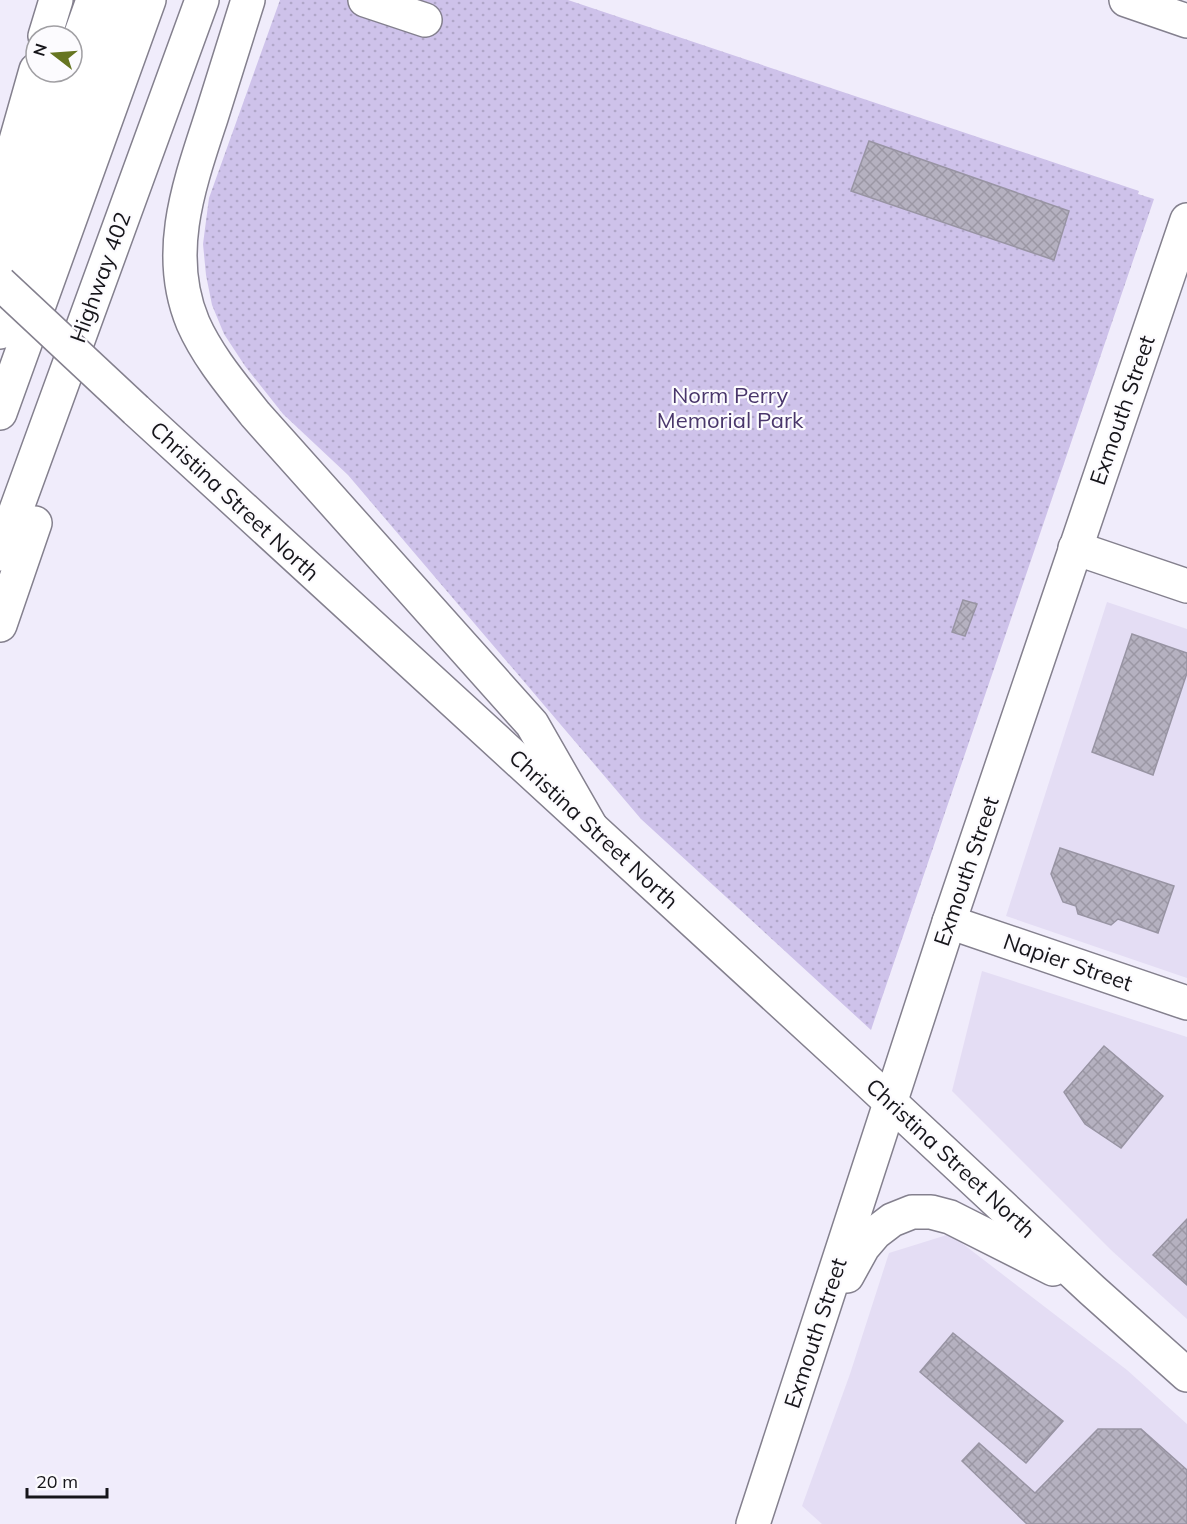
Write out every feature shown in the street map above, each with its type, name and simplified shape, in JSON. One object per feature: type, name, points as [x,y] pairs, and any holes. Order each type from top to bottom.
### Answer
[{"type":"main road","points":[[49,24],[56,0]]},
{"type":"main road","points":[[84,25],[93,0]]},
{"type":"main road","points":[[0,332],[120,0]]},
{"type":"main road","points":[[0,413],[149,0]]},
{"type":"main road","name":"Highway 402","points":[[0,554],[202,0]]},
{"type":"main road","points":[[248,0],[190,184],[182,217],[180,270],[184,294],[194,323],[223,374],[255,414],[532,724],[591,826]]},
{"type":"main road","points":[[365,0],[425,20]]},
{"type":"main road","points":[[1126,0],[1187,21]]},
{"type":"main road","points":[[0,197],[32,84]]},
{"type":"main road","points":[[0,254],[63,84]]},
{"type":"main road","points":[[0,625],[65,435],[140,168]]},
{"type":"main road","name":"Exmouth Street","points":[[759,1520],[818,1325],[890,1101],[1187,220]]},
{"type":"main road","name":"Christina Street North","points":[[0,283],[1187,1375]]},
{"type":"main road","points":[[1075,548],[1187,586]]},
{"type":"main road","name":"Napier Street","points":[[949,922],[1187,1003]]},
{"type":"main road","points":[[818,1325],[863,1247],[875,1233],[892,1220],[912,1212],[931,1212],[950,1217],[1092,1290]]},
{"type":"shaded area","points":[[1107,602],[1187,629],[1187,978],[1006,916]]},
{"type":"shaded area","points":[[982,971],[1187,1037],[1187,1319],[1111,1250],[952,1091]]},
{"type":"shaded area","points":[[950,1234],[1127,1370],[1187,1424],[1187,1524],[822,1524],[802,1506],[850,1374],[889,1253]]},
{"type":"green space","name":"Norm Perry Memorial Park","points":[[280,0],[568,0],[1139,191],[1138,194],[1154,199],[871,1030],[641,819],[348,475],[283,414],[245,366],[224,334],[212,305],[206,275],[203,244],[209,198]]},
{"type":"building","points":[[869,141],[1069,211],[1054,260],[851,191]]},
{"type":"building","points":[[963,600],[977,604],[965,636],[952,632]]},
{"type":"building","points":[[1132,634],[1187,653],[1187,673],[1153,775],[1092,752]]},
{"type":"building","points":[[1060,848],[1174,886],[1158,933],[1118,919],[1111,925],[1078,914],[1076,906],[1063,902],[1051,874]]},
{"type":"building","points":[[1104,1046],[1163,1096],[1121,1148],[1085,1124],[1064,1092]]},
{"type":"building","points":[[1187,1219],[1187,1285],[1153,1255]]},
{"type":"building","points":[[953,1333],[1063,1421],[1026,1463],[920,1372]]},
{"type":"building","points":[[1098,1429],[1141,1429],[1187,1470],[1187,1524],[1027,1524],[962,1461],[979,1443],[1035,1493]]}]
